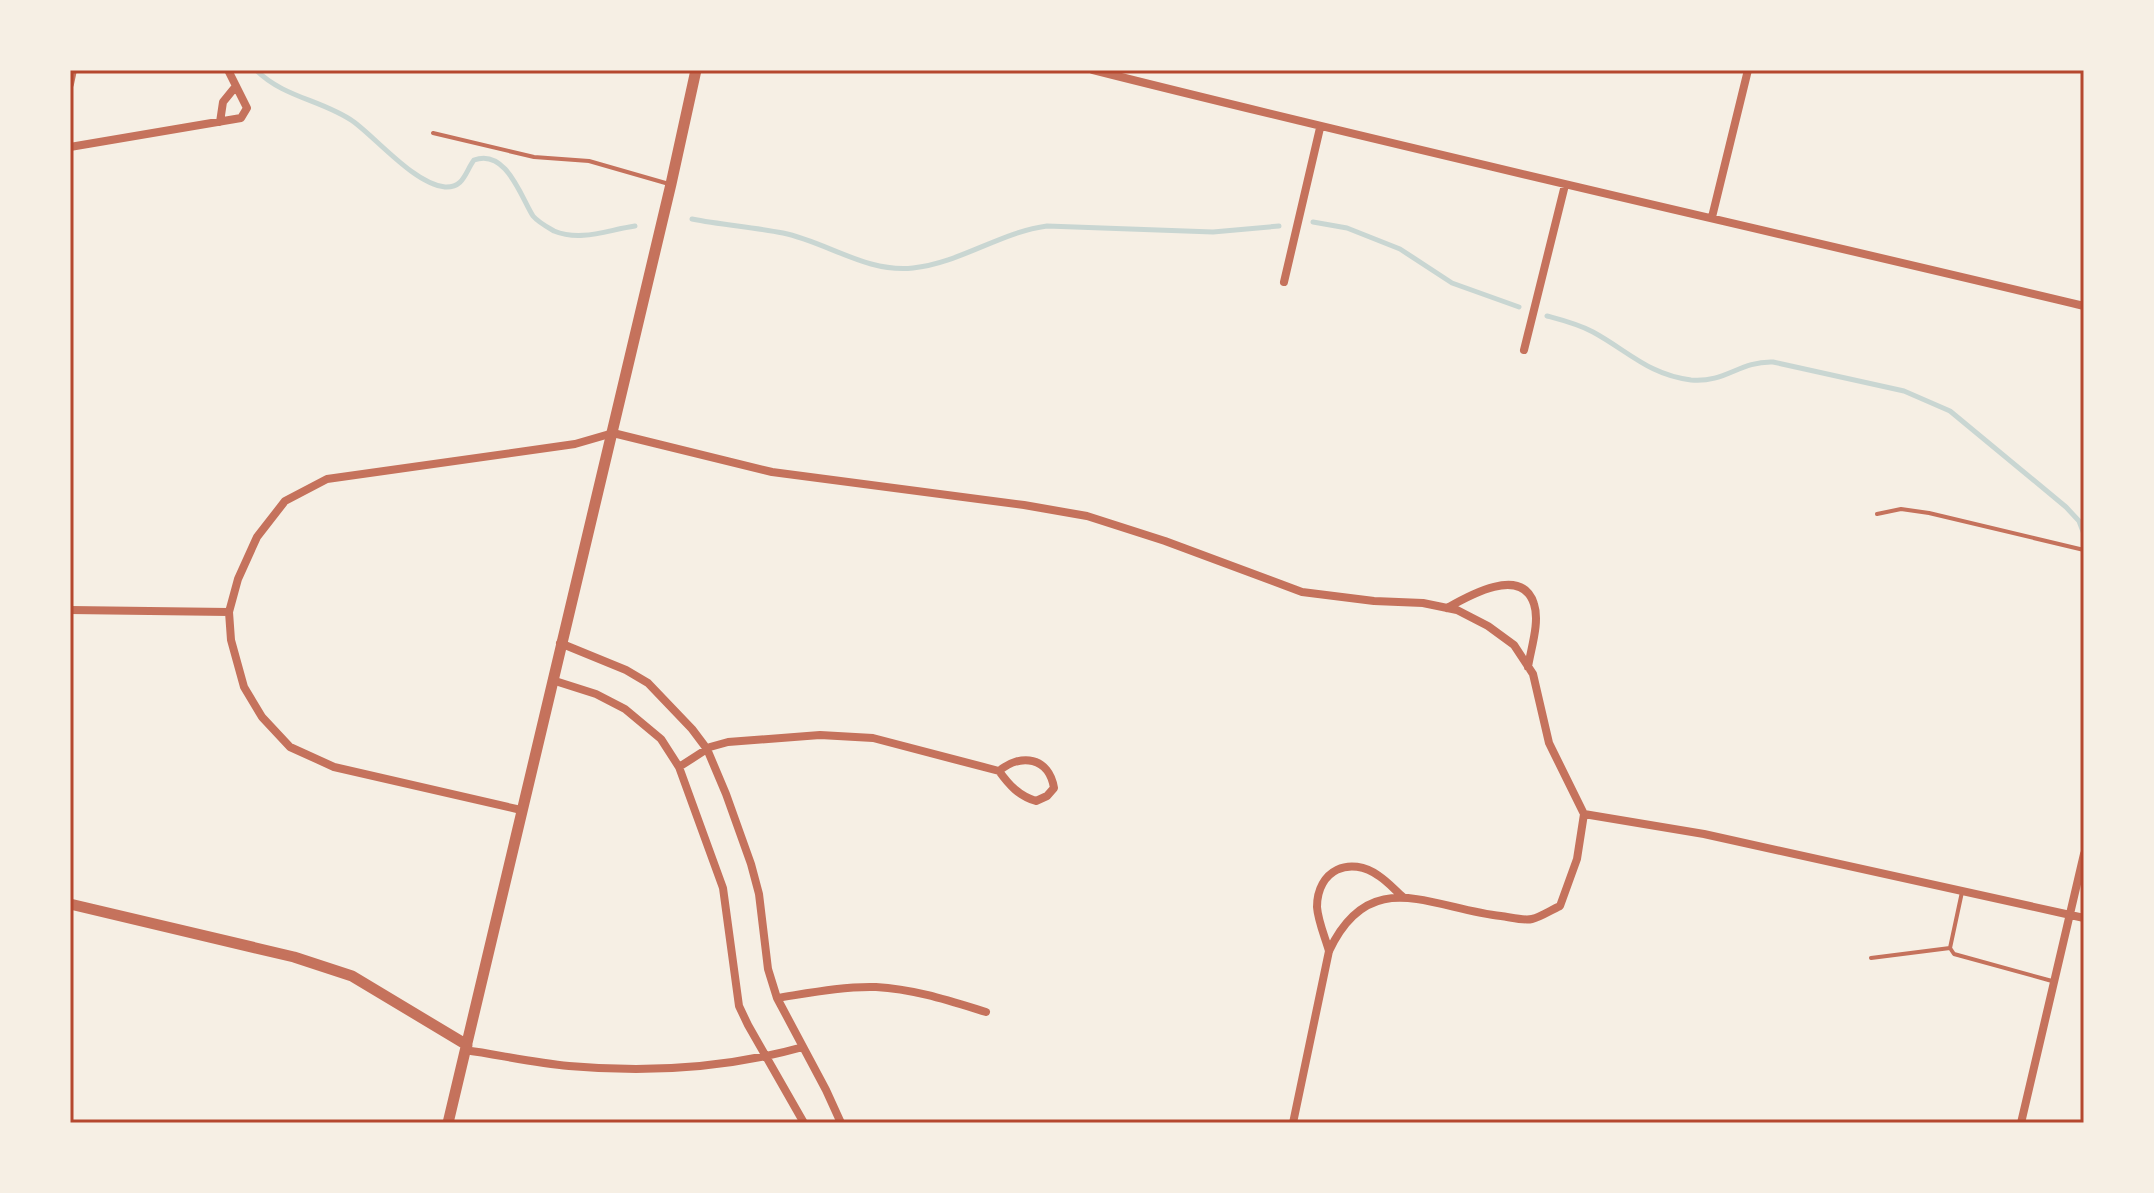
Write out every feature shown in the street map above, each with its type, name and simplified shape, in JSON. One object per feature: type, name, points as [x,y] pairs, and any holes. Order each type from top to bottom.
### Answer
[{"type":"street","points":[[70,84],[73,70]]},
{"type":"street","points":[[70,147],[241,118],[247,108],[228,70]]},
{"type":"street","points":[[448,1123],[560,643],[613,433],[696,70]]},
{"type":"street","points":[[1093,70],[1320,128],[2084,306]]},
{"type":"street","points":[[1712,217],[1748,70]]},
{"type":"street","points":[[220,122],[223,102],[236,86]]},
{"type":"street","points":[[1284,282],[1320,128]]},
{"type":"street","points":[[1524,350],[1565,185]]},
{"type":"street","points":[[521,810],[334,767],[290,747],[262,717],[244,687],[231,640],[229,612],[238,579],[257,537],[285,501],[327,479],[575,444],[613,433],[772,472],[1087,516],[1165,541],[1302,592],[1374,601],[1423,603],[1457,610],[1488,626],[1514,645],[1533,674],[1549,743],[1584,814],[1577,859],[1560,906],[1531,919],[1482,914],[1403,897],[1381,898],[1358,911],[1340,930],[1329,951],[1293,1123]]},
{"type":"street","points":[[1447,608],[1485,587],[1517,586],[1529,594],[1535,606],[1528,667]]},
{"type":"street","points":[[70,610],[229,612]]},
{"type":"street","points":[[560,643],[626,670],[648,683],[707,749],[751,864],[759,894],[768,969],[777,998],[841,1123]]},
{"type":"street","points":[[552,680],[596,694],[625,709],[661,739],[679,767],[723,888],[739,1006],[804,1123]]},
{"type":"street","points":[[679,767],[707,749],[728,742],[820,735],[873,738],[999,771],[1026,798],[1036,801],[1054,788],[1052,773],[1041,763],[1016,763],[999,771]]},
{"type":"street","points":[[1584,814],[1704,834],[2084,918]]},
{"type":"street","points":[[2021,1123],[2084,854]]},
{"type":"street","points":[[1329,951],[1317,909],[1320,889],[1335,868],[1351,867],[1378,874],[1403,897]]},
{"type":"street","points":[[70,904],[294,957],[352,976],[466,1047],[569,1066],[642,1069],[768,1057],[803,1047]]},
{"type":"street","points":[[777,998],[875,987],[931,995],[986,1012]]},
{"type":"lane","points":[[433,133],[534,157],[589,161],[671,184]]},
{"type":"lane","points":[[1877,514],[1901,509],[1929,513],[2083,550]]},
{"type":"lane","points":[[1963,891],[1950,937],[1950,948],[1954,954],[2055,981]]},
{"type":"lane","points":[[1871,958],[1950,948]]},
{"type":"waterway","points":[[256,70],[279,87],[354,122],[409,170],[433,184],[445,187],[456,185],[474,160],[485,158],[504,167],[533,216],[554,231],[584,235],[635,226]]},
{"type":"waterway","points":[[692,219],[783,233],[879,266],[896,268],[930,265],[1013,234],[1047,226],[1213,232],[1279,226]]},
{"type":"waterway","points":[[1313,222],[1347,228],[1400,249],[1452,283],[1519,307]]},
{"type":"waterway","points":[[1547,316],[1587,329],[1651,368],[1676,377],[1703,380],[1751,365],[1773,362],[1904,391],[1950,411],[2066,507],[2079,521],[2084,534]]}]
